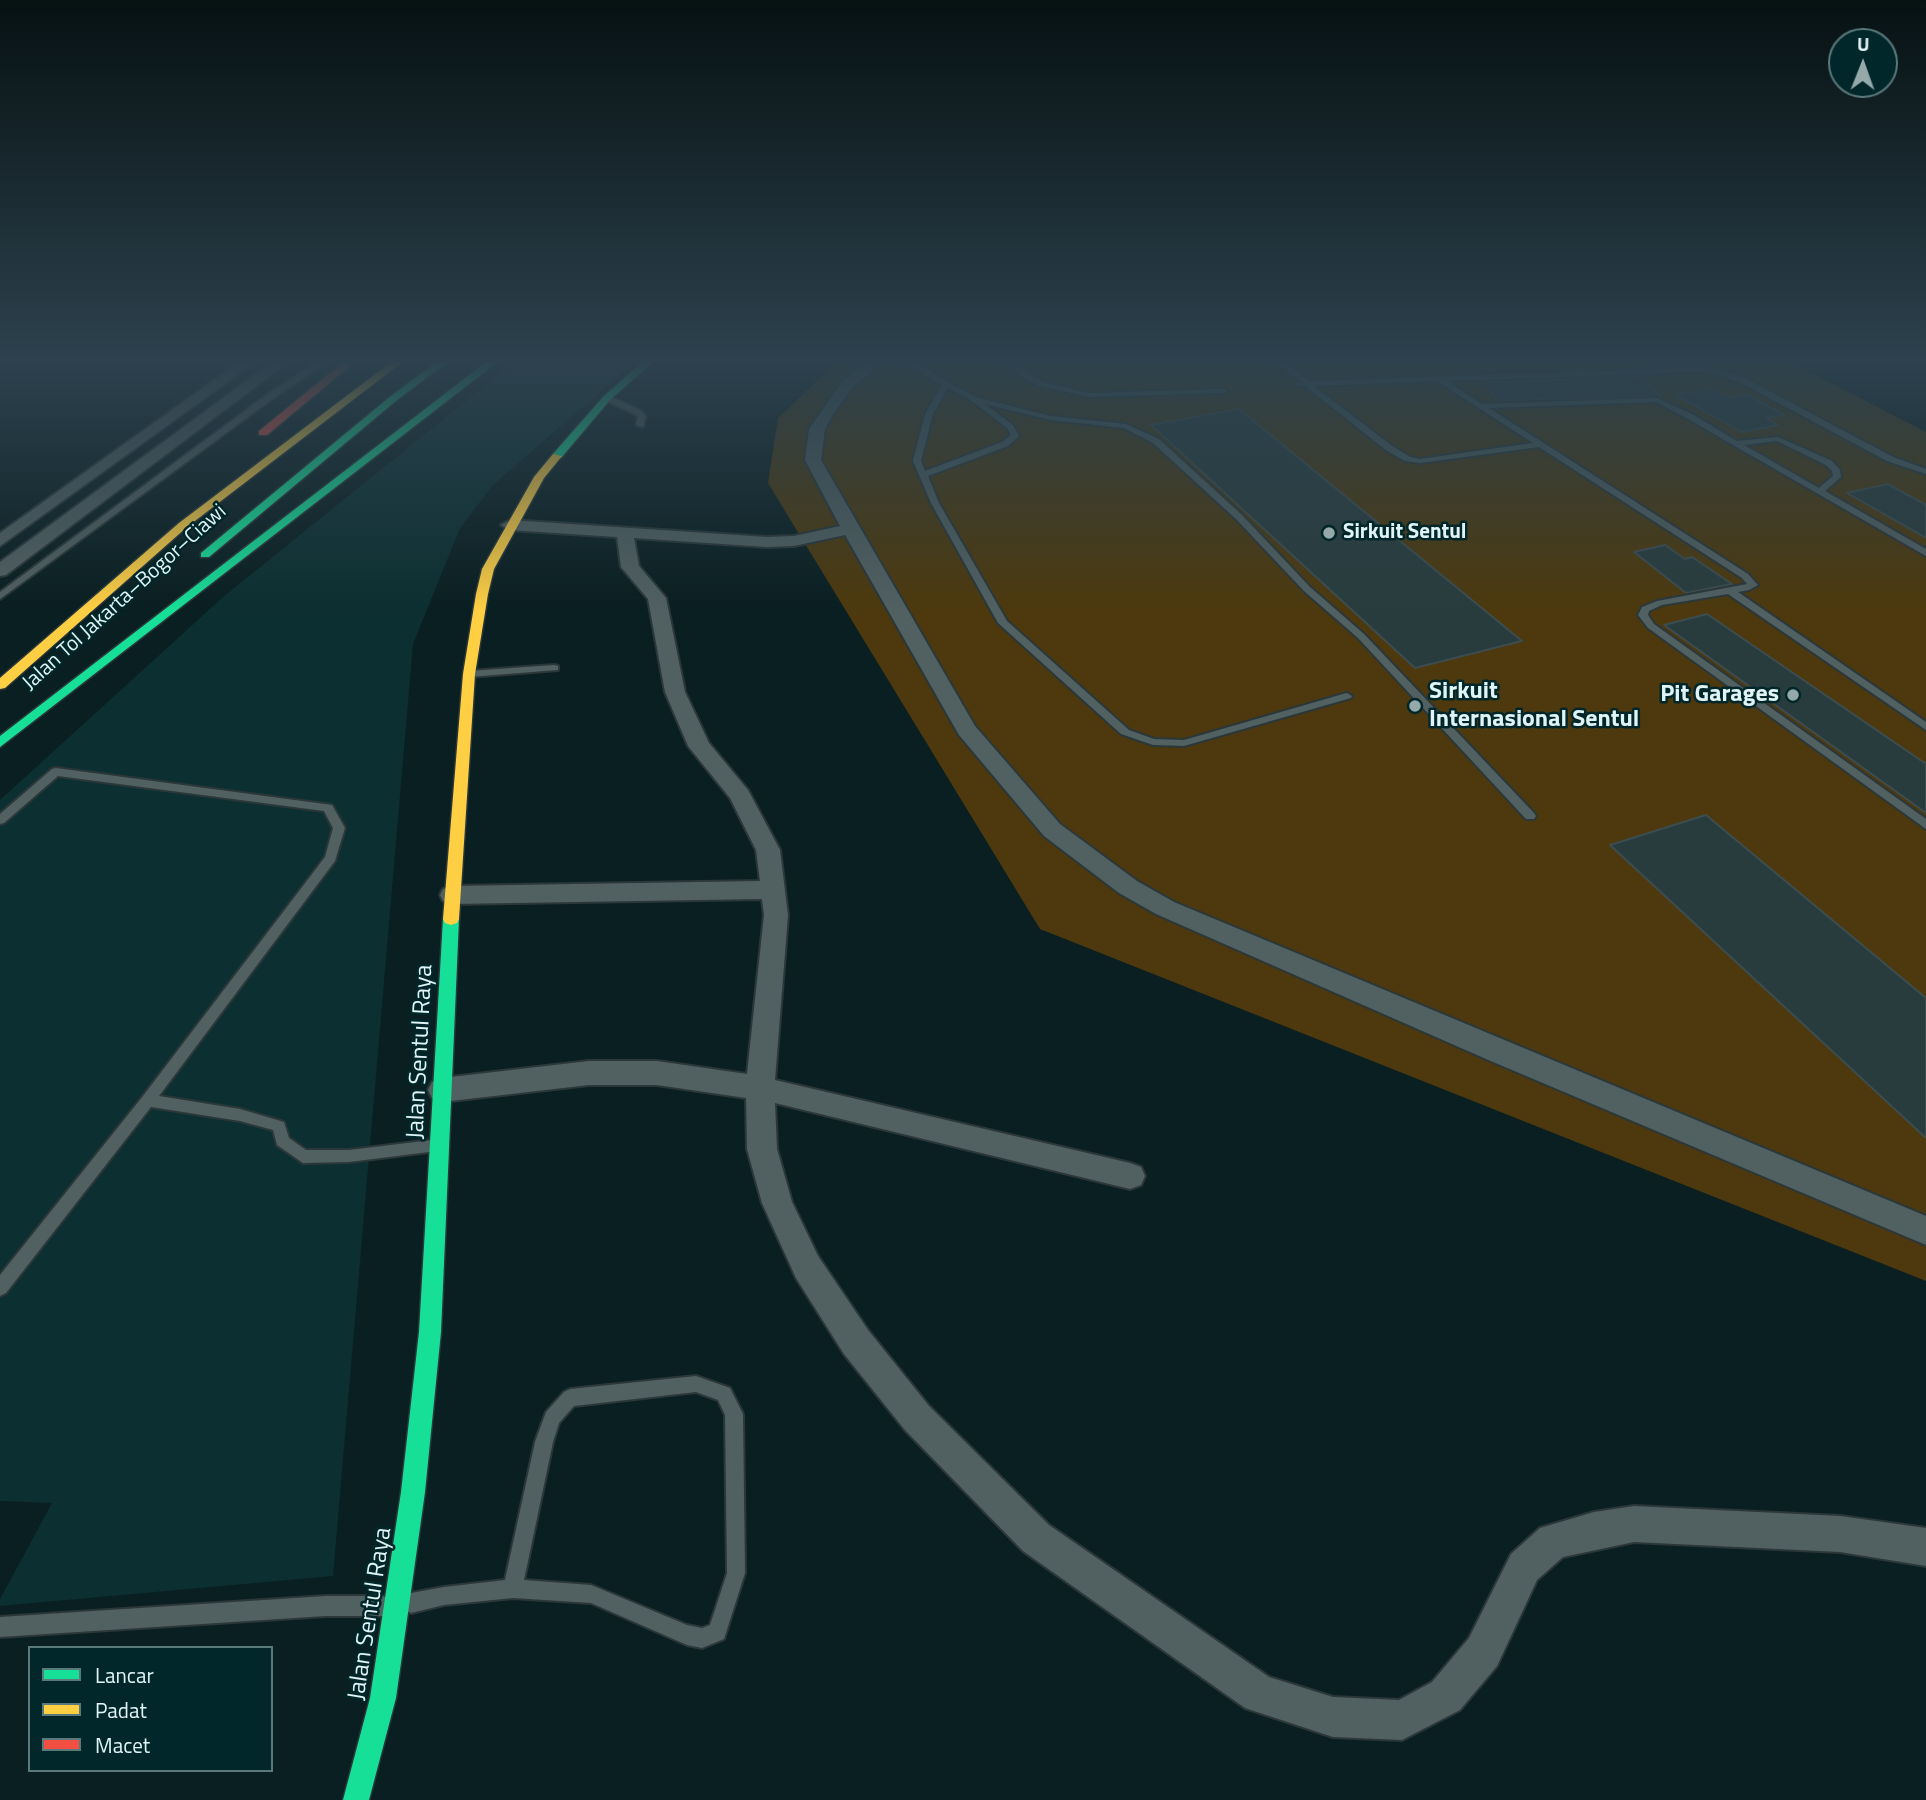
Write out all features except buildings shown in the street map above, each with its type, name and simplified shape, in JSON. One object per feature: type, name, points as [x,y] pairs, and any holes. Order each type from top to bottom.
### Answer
[{"type":"main road","name":"Jalan Tol Jakarta–Bogor–Ciawi","points":[[0,685],[183,525],[290,444]]},
{"type":"main road","name":"Jalan Tol Jakarta–Bogor–Ciawi","points":[[194,565],[338,444]]},
{"type":"main road","points":[[0,741],[386,444]]},
{"type":"main road","name":"Jalan Sentul Raya","points":[[356,1800],[383,1698],[397,1606],[430,1332],[452,895],[469,674],[488,569],[539,477],[567,444]]},
{"type":"main road","name":"Jalan Tol Jakarta–Bogor–Ciawi","points":[[0,741],[133,620]]},
{"type":"street","points":[[0,541],[135,444]]},
{"type":"street","points":[[0,571],[171,444]]},
{"type":"street","points":[[814,444],[813,460],[820,477],[967,730],[1052,830],[1128,887],[1165,908],[1496,1052],[1926,1231]]},
{"type":"street","points":[[510,525],[767,542],[794,541],[850,529]]},
{"type":"street","points":[[625,534],[630,567],[657,598],[675,692],[699,746],[740,795],[768,850],[775,890],[775,927],[760,1088],[762,1149],[777,1202],[807,1267],[856,1342],[917,1418],[1036,1538],[1259,1694],[1333,1717],[1402,1720],[1446,1696],[1483,1652],[1524,1567],[1553,1541],[1594,1530],[1634,1524],[1840,1534],[1926,1547]]},
{"type":"street","points":[[452,895],[775,890]]},
{"type":"street","points":[[442,1090],[589,1073],[657,1073],[760,1088],[1130,1176]]},
{"type":"lane","points":[[0,596],[206,444]]},
{"type":"lane","points":[[921,444],[917,461],[923,475],[1003,623],[1125,732],[1153,742],[1184,743],[1347,696]]},
{"type":"lane","points":[[923,475],[1005,444]]},
{"type":"lane","points":[[1159,444],[1248,527],[1307,589],[1361,636],[1530,816]]},
{"type":"lane","points":[[1384,444],[1408,459],[1420,461],[1538,445],[1745,576],[1753,585],[1731,592],[1660,603],[1645,609],[1643,615],[1662,634],[1926,825]]},
{"type":"lane","points":[[1738,444],[1926,553]]},
{"type":"lane","points":[[1795,444],[1829,463],[1836,470],[1837,477],[1820,491]]},
{"type":"lane","points":[[1862,444],[1890,459],[1926,472]]},
{"type":"lane","points":[[1731,592],[1926,727]]},
{"type":"lane","points":[[469,674],[554,668]]},
{"type":"lane","points":[[0,820],[57,772],[328,808],[340,828],[331,858],[148,1100],[0,1288]]},
{"type":"lane","points":[[148,1100],[240,1115],[279,1126],[282,1141],[303,1157],[349,1156],[439,1146]]},
{"type":"lane","points":[[0,1627],[326,1606],[397,1606],[444,1596],[513,1589],[591,1594],[687,1635],[702,1638],[717,1632],[736,1573],[734,1414],[724,1394],[696,1384],[570,1398],[552,1418],[544,1442],[513,1589]]},
{"type":"shaded area","points":[[413,444],[540,444],[493,485],[460,528],[413,644],[333,1576],[0,1606],[0,1599],[52,1503],[0,1501],[0,800],[223,597]]},
{"type":"shaded area","name":"Sirkuit Internasional Sentul","points":[[774,444],[1926,444],[1926,1281],[1040,929],[768,483]]},
{"type":"traffic: fast","points":[[205,555],[339,444]]},
{"type":"traffic: fast","points":[[0,743],[386,444]]},
{"type":"traffic: fast","points":[[557,456],[567,444]]},
{"type":"traffic: fast","points":[[356,1800],[383,1698],[413,1492],[430,1332],[451,919]]},
{"type":"traffic: slow","points":[[0,685],[183,525],[290,444]]},
{"type":"traffic: slow","points":[[451,919],[469,674],[482,594],[488,569],[539,477],[557,456]]},
{"type":"place","name":"Sirkuit Sentul","points":[[1329,533]]},
{"type":"place","name":"Pit Garages","points":[[1793,695]]},
{"type":"place","name":"Sirkuit Internasional Sentul","points":[[1415,706]]}]
